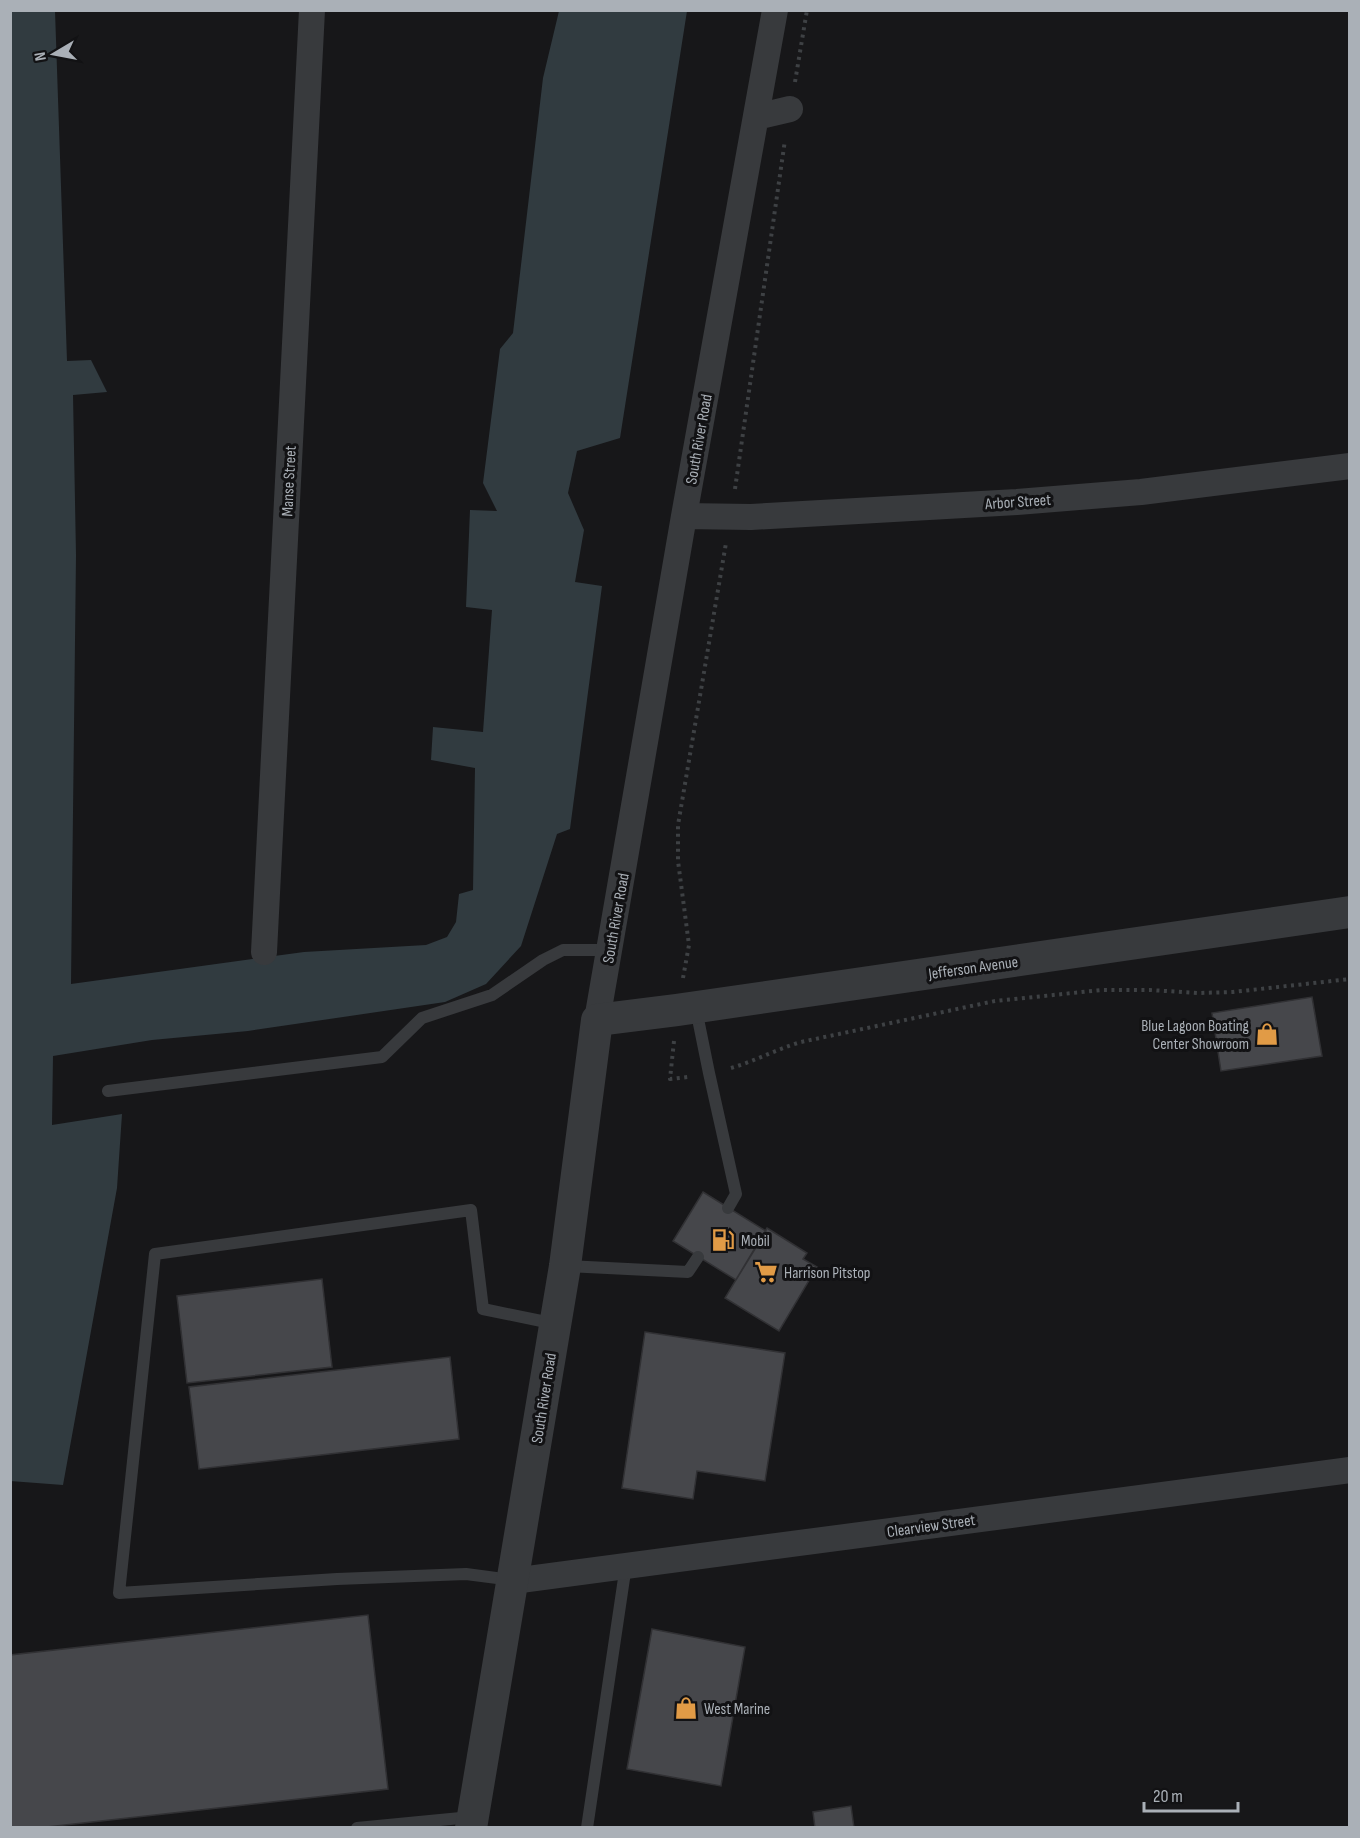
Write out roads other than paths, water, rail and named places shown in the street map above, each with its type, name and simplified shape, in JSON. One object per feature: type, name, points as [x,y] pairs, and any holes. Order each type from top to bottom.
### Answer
[{"type":"street","name":"Manse Street","points":[[264,952],[312,10]]},
{"type":"street","name":"South River Road","points":[[472,1822],[566,1266],[597,1020],[775,10]]},
{"type":"street","points":[[756,117],[790,109]]},
{"type":"street","name":"Arbor Street","points":[[684,516],[763,517],[971,505],[1141,492],[1350,466]]},
{"type":"street","name":"Jefferson Avenue","points":[[597,1020],[687,1009],[1350,912]]},
{"type":"street","name":"Clearview Street","points":[[513,1581],[1350,1470]]},
{"type":"lane","points":[[108,1091],[382,1057],[422,1018],[492,995],[543,960],[563,950],[609,950]]},
{"type":"lane","points":[[687,1009],[709,1072],[736,1194],[728,1208]]},
{"type":"lane","points":[[513,1581],[466,1574],[337,1579],[120,1593],[155,1254],[471,1210],[483,1309],[556,1324]]},
{"type":"lane","points":[[566,1266],[688,1272],[698,1257]]},
{"type":"lane","points":[[587,1827],[626,1565]]},
{"type":"lane","points":[[357,1827],[472,1822]]},
{"type":"place","name":"Blue Lagoon Boating Center Showroom","points":[[1267,1034]]},
{"type":"place","name":"Mobil","points":[[723,1240]]},
{"type":"place","name":"Harrison Pitstop","points":[[766,1272]]},
{"type":"place","name":"West Marine","points":[[686,1708]]}]
